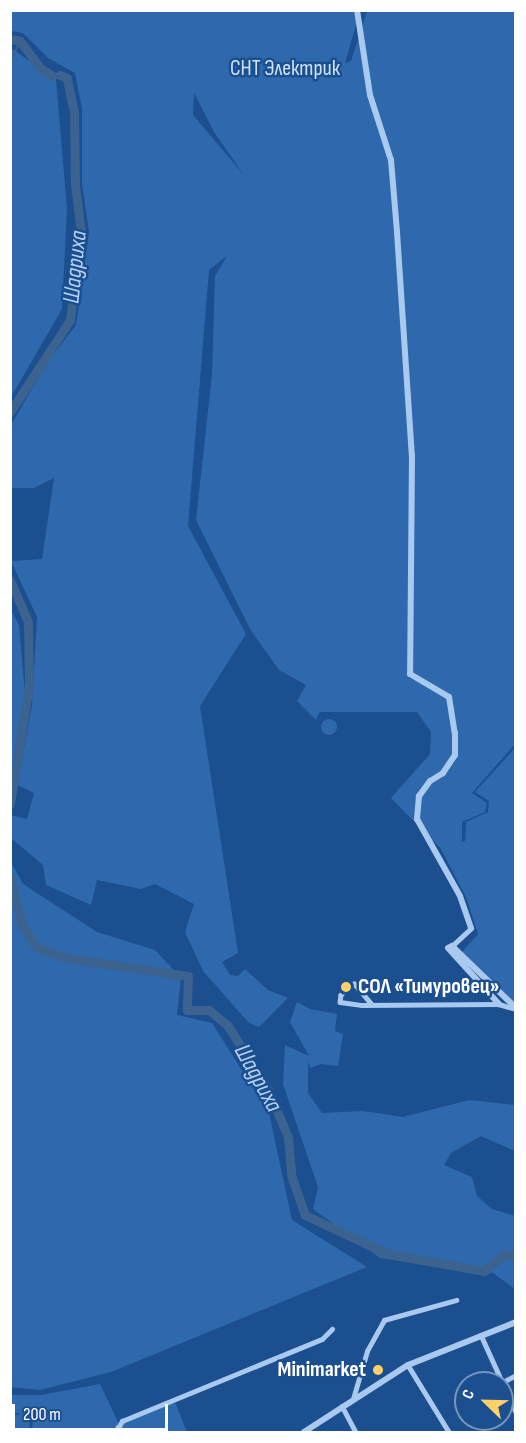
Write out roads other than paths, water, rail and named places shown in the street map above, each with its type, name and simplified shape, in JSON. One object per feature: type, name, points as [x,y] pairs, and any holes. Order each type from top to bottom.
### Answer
[{"type":"street","points":[[357,10],[370,95],[391,160],[397,232],[412,456],[410,674],[449,697],[455,733],[455,755],[443,773],[430,781],[419,796],[417,819],[460,896],[471,928],[448,948],[499,1004]]},
{"type":"street","points":[[452,946],[514,1008]]},
{"type":"street","points":[[371,1004],[354,984],[341,995],[340,1002],[371,1004],[499,1004],[514,1008]]},
{"type":"street","points":[[353,1399],[367,1351],[384,1320],[456,1300]]},
{"type":"street","points":[[304,1432],[408,1365],[516,1322]]},
{"type":"street","points":[[122,1432],[118,1428],[122,1421],[322,1339],[332,1329]]},
{"type":"street","points":[[481,1335],[497,1371]]},
{"type":"street","points":[[408,1365],[449,1432]]},
{"type":"street","points":[[342,1406],[356,1432]]},
{"type":"waterway","name":"Шадриха","points":[[10,39],[20,41],[40,68],[53,76]]},
{"type":"waterway","points":[[10,64],[20,41]]},
{"type":"waterway","name":"Шадриха","points":[[10,412],[70,320],[81,233],[75,184],[74,112],[67,78],[60,75]]},
{"type":"waterway","name":"Шадриха","points":[[10,580],[28,622],[29,685],[10,803]]},
{"type":"waterway","name":"Шадриха","points":[[10,877],[22,925],[36,947],[66,958],[188,976],[187,1010],[209,1010],[228,1026],[268,1090],[288,1137],[291,1175],[305,1215],[388,1254],[484,1271],[503,1255],[516,1255]]},
{"type":"place","name":"СОЛ «Тимуровец»","points":[[346,987]]},
{"type":"place","name":"Minimarket","points":[[378,1370]]},
{"type":"park label","name":"СНТ Электрик","points":[[285,69]]}]
